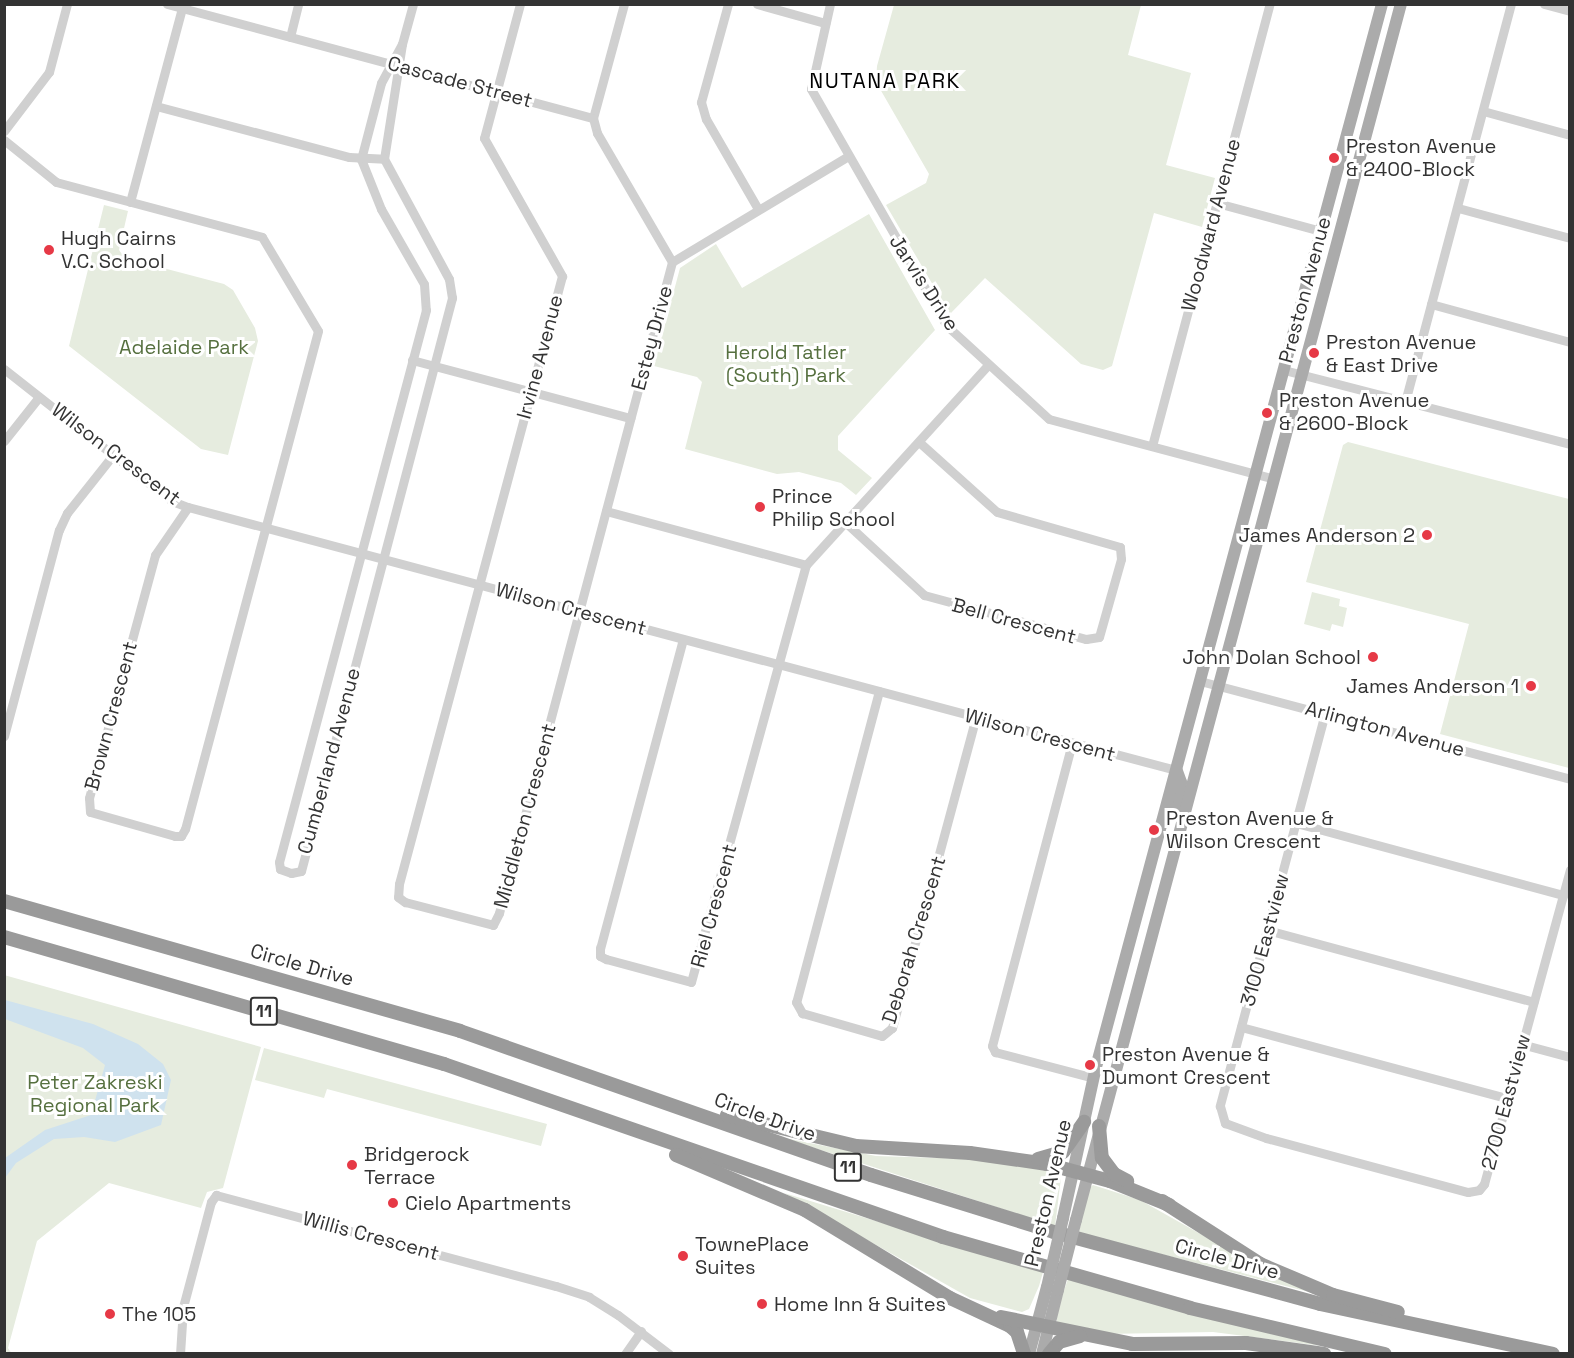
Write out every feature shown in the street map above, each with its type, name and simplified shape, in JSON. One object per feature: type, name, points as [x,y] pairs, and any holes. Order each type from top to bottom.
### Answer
[{"type":"highway","name":"Circle Drive","points":[[4,901],[460,1031],[871,1175],[1054,1232],[1320,1304],[1553,1353]]},
{"type":"highway","name":"11","points":[[4,937],[444,1064],[943,1237],[1190,1308],[1385,1353]]},
{"type":"highway","points":[[527,1055],[823,1141],[1015,1159],[1046,1159],[1063,1152],[1084,1122]]},
{"type":"highway","points":[[521,1091],[806,1210],[973,1309],[1010,1326],[1017,1332],[1024,1353]]},
{"type":"highway","points":[[1099,1126],[1099,1151],[1114,1174],[1169,1205],[1260,1264],[1333,1295],[1485,1334],[1512,1344]]},
{"type":"highway","points":[[1015,1159],[1081,1173],[1169,1205]]},
{"type":"highway","points":[[973,1309],[1081,1335],[1132,1344],[1246,1343],[1324,1353]]},
{"type":"highway","points":[[1049,1353],[1059,1342],[1081,1335]]},
{"type":"main road","name":"Preston Avenue","points":[[1081,1173],[1084,1122],[1094,1078],[1382,4]]},
{"type":"main road","name":"Preston Avenue","points":[[1029,1353],[1042,1326],[1081,1173],[1099,1126],[1111,1083],[1401,4]]},
{"type":"main road","points":[[1176,770],[1197,762]]},
{"type":"main road","name":"Preston Avenue","points":[[1176,770],[1181,776],[1178,827]]},
{"type":"main road","name":"Preston Avenue","points":[[1104,1041],[1103,1077],[1111,1083]]},
{"type":"main road","name":"Preston Avenue","points":[[1042,1326],[1042,1353]]},
{"type":"street","points":[[4,131],[49,72],[67,4]]},
{"type":"street","name":"Cascade Street","points":[[167,4],[182,6],[593,118]]},
{"type":"street","points":[[290,37],[298,4]]},
{"type":"street","points":[[156,106],[361,159],[384,159],[395,65],[413,4]]},
{"type":"street","name":"Irvine Avenue","points":[[479,585],[562,276],[484,138],[520,4]]},
{"type":"street","points":[[624,4],[593,118],[597,133],[672,262]]},
{"type":"street","points":[[728,4],[701,102],[702,111],[758,209]]},
{"type":"street","points":[[757,4],[825,23]]},
{"type":"street","name":"Jarvis Drive","points":[[830,4],[811,89],[847,158],[946,325],[1049,419],[1274,479]]},
{"type":"street","name":"Woodward Avenue","points":[[1152,446],[1270,4]]},
{"type":"street","points":[[1404,402],[1511,4]]},
{"type":"street","points":[[1544,4],[1569,11]]},
{"type":"street","points":[[130,202],[182,6]]},
{"type":"street","points":[[361,159],[381,83],[395,65]]},
{"type":"street","points":[[1483,111],[1569,135]]},
{"type":"street","points":[[4,140],[56,182],[262,237],[312,316],[318,331],[266,528]]},
{"type":"street","name":"Estey Drive","points":[[579,611],[672,262],[847,158]]},
{"type":"street","name":"Cumberland Avenue","points":[[361,159],[381,209],[427,295],[362,552],[279,862],[280,869],[291,873],[301,871],[345,694],[384,559],[452,298],[448,279],[384,159]]},
{"type":"street","points":[[1217,203],[1321,231]]},
{"type":"street","points":[[1458,208],[1569,238]]},
{"type":"street","points":[[1431,304],[1569,342]]},
{"type":"street","points":[[412,360],[630,418]]},
{"type":"street","points":[[780,664],[806,565],[988,365]]},
{"type":"street","name":"Wilson Crescent","points":[[4,369],[172,501],[188,507],[1176,770]]},
{"type":"street","points":[[1284,369],[1569,444]]},
{"type":"street","points":[[4,441],[39,397]]},
{"type":"street","name":"Bell Crescent","points":[[845,522],[924,595],[1090,640],[1099,637],[1122,555],[1120,547],[997,512],[919,442]]},
{"type":"street","points":[[4,736],[59,530],[67,513],[113,455]]},
{"type":"street","name":"Brown Crescent","points":[[188,507],[154,555],[89,798],[90,812],[102,818],[181,836],[266,528]]},
{"type":"street","points":[[606,511],[806,565]]},
{"type":"street","name":"Middleton Crescent","points":[[479,585],[398,897],[405,902],[474,921],[493,925],[499,914],[579,611]]},
{"type":"street","name":"Riel Crescent","points":[[683,639],[600,948],[600,956],[691,982],[780,664]]},
{"type":"street","name":"Arlington Avenue","points":[[1200,681],[1569,779]]},
{"type":"street","name":"Deborah Crescent","points":[[879,691],[796,1002],[802,1013],[882,1036],[892,1028],[976,717]]},
{"type":"street","name":"3100 Eastview","points":[[1266,1138],[1225,1123],[1220,1113],[1325,713]]},
{"type":"street","points":[[1072,743],[992,1046],[995,1052],[1094,1078]]},
{"type":"street","points":[[1296,823],[1563,895]]},
{"type":"street","name":"2700 Eastview","points":[[1266,1138],[1468,1192],[1479,1190],[1484,1184],[1569,870]]},
{"type":"street","points":[[1267,930],[1533,1002]]},
{"type":"street","points":[[1241,1027],[1506,1098]]},
{"type":"street","points":[[1521,1044],[1569,1057]]},
{"type":"street","name":"Willis Crescent","points":[[180,1353],[183,1307],[211,1202],[216,1195],[556,1286],[589,1297],[641,1331],[669,1353]]},
{"type":"street","points":[[626,1353],[641,1331]]},
{"type":"green space","points":[[894,5],[1141,5],[1128,55],[1191,73],[1166,165],[1215,178],[1202,227],[1154,213],[1112,366],[1103,370],[1081,364],[985,278],[950,314],[886,205],[926,183],[929,174],[876,82],[877,66]]},
{"type":"green space","name":"Adelaide Park","points":[[104,205],[128,211],[119,250],[125,258],[224,284],[233,290],[255,328],[258,341],[228,455],[201,449],[69,346]]},
{"type":"green space","name":"Herold Tatler (South) Park","points":[[869,214],[935,330],[838,436],[838,450],[872,478],[856,495],[841,483],[799,472],[777,474],[685,449],[702,382],[697,377],[654,366],[680,268],[716,244],[742,288]]},
{"type":"green space","points":[[1348,442],[1569,499],[1569,768],[1440,734],[1469,624],[1306,582],[1343,445]]},
{"type":"green space","points":[[1312,592],[1340,599],[1339,606],[1347,608],[1343,627],[1332,624],[1330,631],[1304,624]]},
{"type":"green space","name":"Peter Zakreski Regional Park","points":[[4,975],[261,1047],[223,1188],[207,1192],[201,1208],[109,1183],[37,1241],[8,1348],[12,1354],[4,1353]]},
{"type":"green space","points":[[264,1048],[547,1124],[541,1146],[327,1089],[324,1098],[255,1080]]},
{"type":"green space","points":[[784,1138],[876,1156],[972,1159],[1058,1172],[1061,1178],[1055,1226]]},
{"type":"green space","points":[[1093,1185],[1140,1200],[1261,1268],[1325,1296],[1079,1233],[1087,1190]]},
{"type":"green space","points":[[784,1193],[1043,1272],[1039,1286],[1029,1309],[1022,1312],[970,1298]]},
{"type":"green space","points":[[1068,1279],[1322,1346],[1213,1332],[1106,1334],[1057,1322],[1056,1313]]},
{"type":"water","points":[[5,1000],[93,1024],[138,1044],[163,1064],[171,1080],[161,1125],[115,1142],[84,1137],[54,1139],[16,1163],[5,1178],[5,1158],[45,1130],[91,1115],[105,1065],[83,1048],[5,1019]]},
{"type":"place","name":"Preston Avenue & 2400-Block","points":[[1334,158]]},
{"type":"place","name":"Hugh Cairns V.C. School","points":[[49,250]]},
{"type":"place","name":"Preston Avenue & East Drive","points":[[1314,353]]},
{"type":"place","name":"Preston Avenue & 2600-Block","points":[[1267,413]]},
{"type":"place","name":"Prince Philip School","points":[[760,507]]},
{"type":"place","name":"James Anderson 2","points":[[1427,535]]},
{"type":"place","name":"John Dolan School","points":[[1373,657]]},
{"type":"place","name":"James Anderson 1","points":[[1531,686]]},
{"type":"place","name":"Preston Avenue & Wilson Crescent","points":[[1154,830]]},
{"type":"place","name":"Preston Avenue & Dumont Crescent","points":[[1090,1065]]},
{"type":"place","name":"Bridgerock Terrace","points":[[352,1165]]},
{"type":"place","name":"Cielo Apartments","points":[[393,1203]]},
{"type":"place","name":"TownePlace Suites","points":[[683,1256]]},
{"type":"place","name":"Home Inn & Suites","points":[[762,1304]]},
{"type":"place","name":"The 105","points":[[110,1314]]},
{"type":"district","name":"NUTANA PARK","points":[[885,81]]}]
